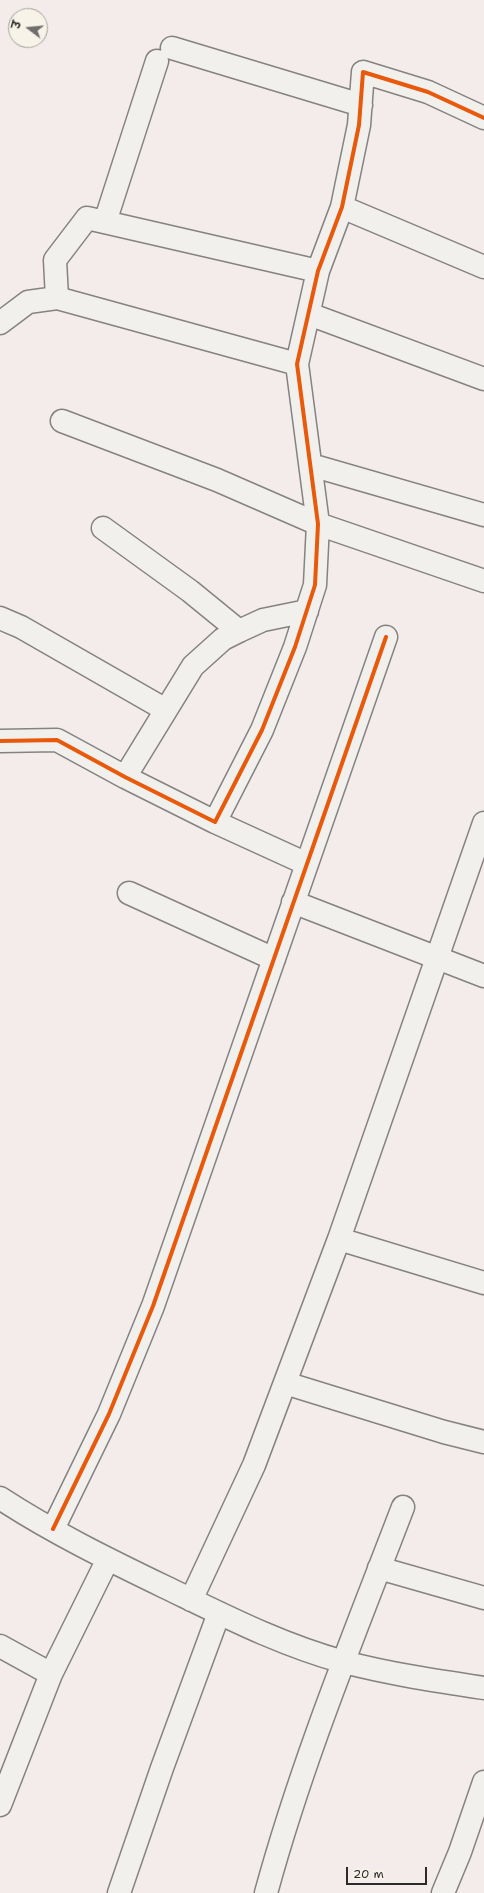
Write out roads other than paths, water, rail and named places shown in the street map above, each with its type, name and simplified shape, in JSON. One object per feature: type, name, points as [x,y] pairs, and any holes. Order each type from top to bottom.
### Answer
[{"type":"street","points":[[105,222],[165,54],[360,105]]},
{"type":"street","points":[[215,822],[262,730],[295,647],[314,585],[318,524],[298,364],[318,271],[342,207],[358,125],[363,72],[428,92],[484,118]]},
{"type":"street","points":[[342,207],[484,267]]},
{"type":"street","points":[[57,298],[55,260],[87,218],[318,271]]},
{"type":"street","points":[[0,323],[28,302],[57,298],[298,364]]},
{"type":"street","points":[[308,314],[484,379]]},
{"type":"street","points":[[62,421],[217,480],[318,524],[484,581]]},
{"type":"street","points":[[311,465],[484,515]]},
{"type":"street","points":[[103,528],[190,591],[239,631]]},
{"type":"street","points":[[125,777],[193,666],[222,639],[263,620],[307,611]]},
{"type":"street","points":[[0,618],[42,638],[166,710]]},
{"type":"street","points":[[53,1529],[109,1414],[153,1306],[386,636]]},
{"type":"street","points":[[0,741],[57,740],[125,777],[215,822],[307,864]]},
{"type":"street","points":[[192,1600],[254,1465],[339,1239],[438,959],[484,823]]},
{"type":"street","points":[[129,893],[274,959]]},
{"type":"street","points":[[293,902],[484,976]]},
{"type":"street","points":[[339,1239],[484,1283]]},
{"type":"street","points":[[285,1382],[444,1432],[484,1442]]},
{"type":"street","points":[[0,1498],[108,1559],[284,1643],[344,1662],[415,1677],[484,1688]]},
{"type":"street","points":[[266,1893],[280,1839],[308,1753],[403,1507]]},
{"type":"street","points":[[0,1805],[51,1674],[108,1559]]},
{"type":"street","points":[[379,1568],[484,1598]]},
{"type":"street","points":[[119,1893],[162,1768],[219,1613]]},
{"type":"street","points":[[0,1646],[51,1674]]},
{"type":"street","points":[[443,1893],[460,1852],[484,1782]]}]
